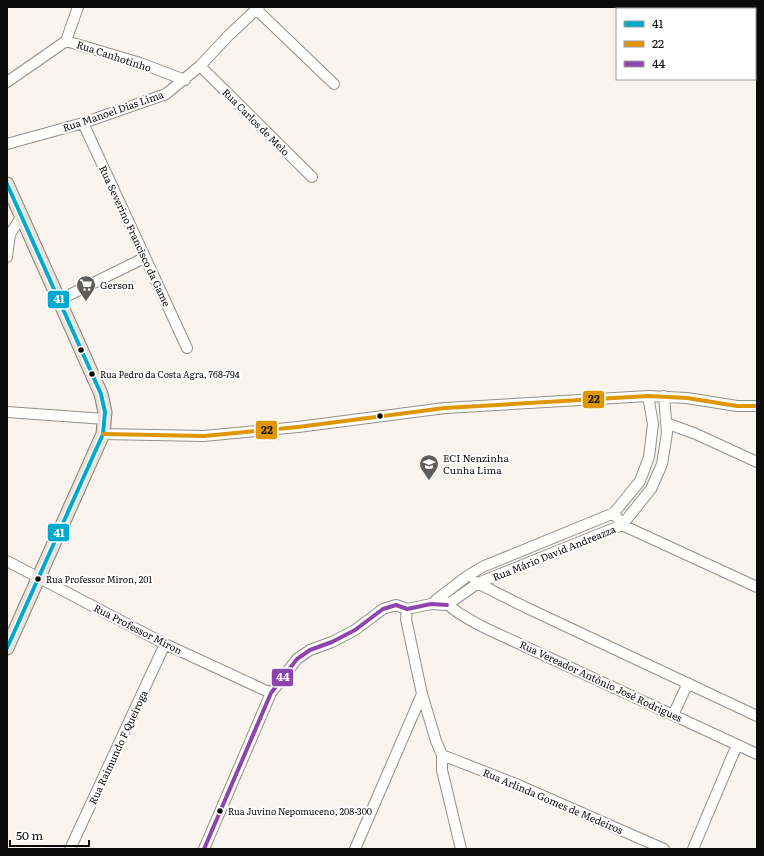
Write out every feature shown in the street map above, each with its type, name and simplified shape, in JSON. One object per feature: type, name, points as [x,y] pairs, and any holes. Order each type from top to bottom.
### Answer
[{"type":"main road","points":[[7,184],[101,394],[105,419],[104,434],[7,648]]},
{"type":"street","points":[[66,41],[78,7]]},
{"type":"street","points":[[258,8],[334,84]]},
{"type":"street","name":"Rua Manoel Dias Lima","points":[[7,144],[83,123],[166,94],[185,80],[200,66],[229,35],[258,8]]},
{"type":"street","name":"Rua Canhotinho","points":[[7,82],[66,41],[140,63],[185,80]]},
{"type":"street","name":"Rua Carlos de Melo","points":[[200,66],[312,177]]},
{"type":"street","name":"Rua Severino Francisco da Game","points":[[83,123],[144,258],[187,348]]},
{"type":"street","points":[[7,257],[10,234],[22,216]]},
{"type":"street","points":[[59,300],[144,258]]},
{"type":"street","points":[[104,434],[204,436],[298,427],[445,408],[648,396],[664,396],[737,406],[757,406]]},
{"type":"street","name":"Rua Mário David Andreazza","points":[[444,601],[466,577],[482,567],[614,513],[640,481],[649,457],[653,424],[648,396]]},
{"type":"street","name":"Rua Mário David Andreazza","points":[[444,601],[478,583],[622,525],[651,489],[662,464],[667,434],[664,396]]},
{"type":"street","points":[[7,412],[105,419]]},
{"type":"street","points":[[666,423],[696,434],[757,462]]},
{"type":"street","points":[[628,496],[638,504]]},
{"type":"street","points":[[614,513],[622,525],[757,587]]},
{"type":"street","name":"Rua Professor Miron","points":[[7,562],[165,644],[271,693]]},
{"type":"street","points":[[466,577],[757,716]]},
{"type":"street","points":[[204,849],[271,693],[297,659],[310,650],[332,642],[355,630],[383,609],[396,605],[407,609],[444,601]]},
{"type":"street","name":"Rua Vereador Antônio José Rodrigues","points":[[444,601],[464,617],[757,754]]},
{"type":"street","points":[[407,609],[406,619],[422,694],[436,741],[442,755],[442,770],[461,849]]},
{"type":"street","name":"Rua Raimundo F Queiroga","points":[[70,849],[165,644]]},
{"type":"street","points":[[673,715],[688,683]]},
{"type":"street","points":[[355,849],[422,694]]},
{"type":"street","points":[[693,849],[737,745]]},
{"type":"street","name":"Rua Arlinda Gomes de Medeiros","points":[[442,755],[516,784],[664,849]]},
{"type":"transit line","name":"41","points":[[7,184],[101,394],[105,412],[103,434],[7,648]]},
{"type":"transit line","name":"22","points":[[103,434],[204,436],[298,427],[445,408],[648,396],[687,398],[737,406],[757,406]]},
{"type":"transit line","name":"44","points":[[204,849],[271,693],[297,659],[310,650],[332,642],[355,630],[383,609],[396,605],[407,609],[431,604],[447,605]]},
{"type":"place","name":"Gerson","points":[[86,302]]},
{"type":"place","name":"Rua Pedro da Costa Agra, 768-794","points":[[92,374]]},
{"type":"place","name":"ECI Nenzinha Cunha Lima","points":[[429,481]]},
{"type":"place","name":"Rua Professor Miron, 201","points":[[38,579]]},
{"type":"place","name":"Rua Juvino Nepomuceno, 208-300","points":[[220,811]]}]
